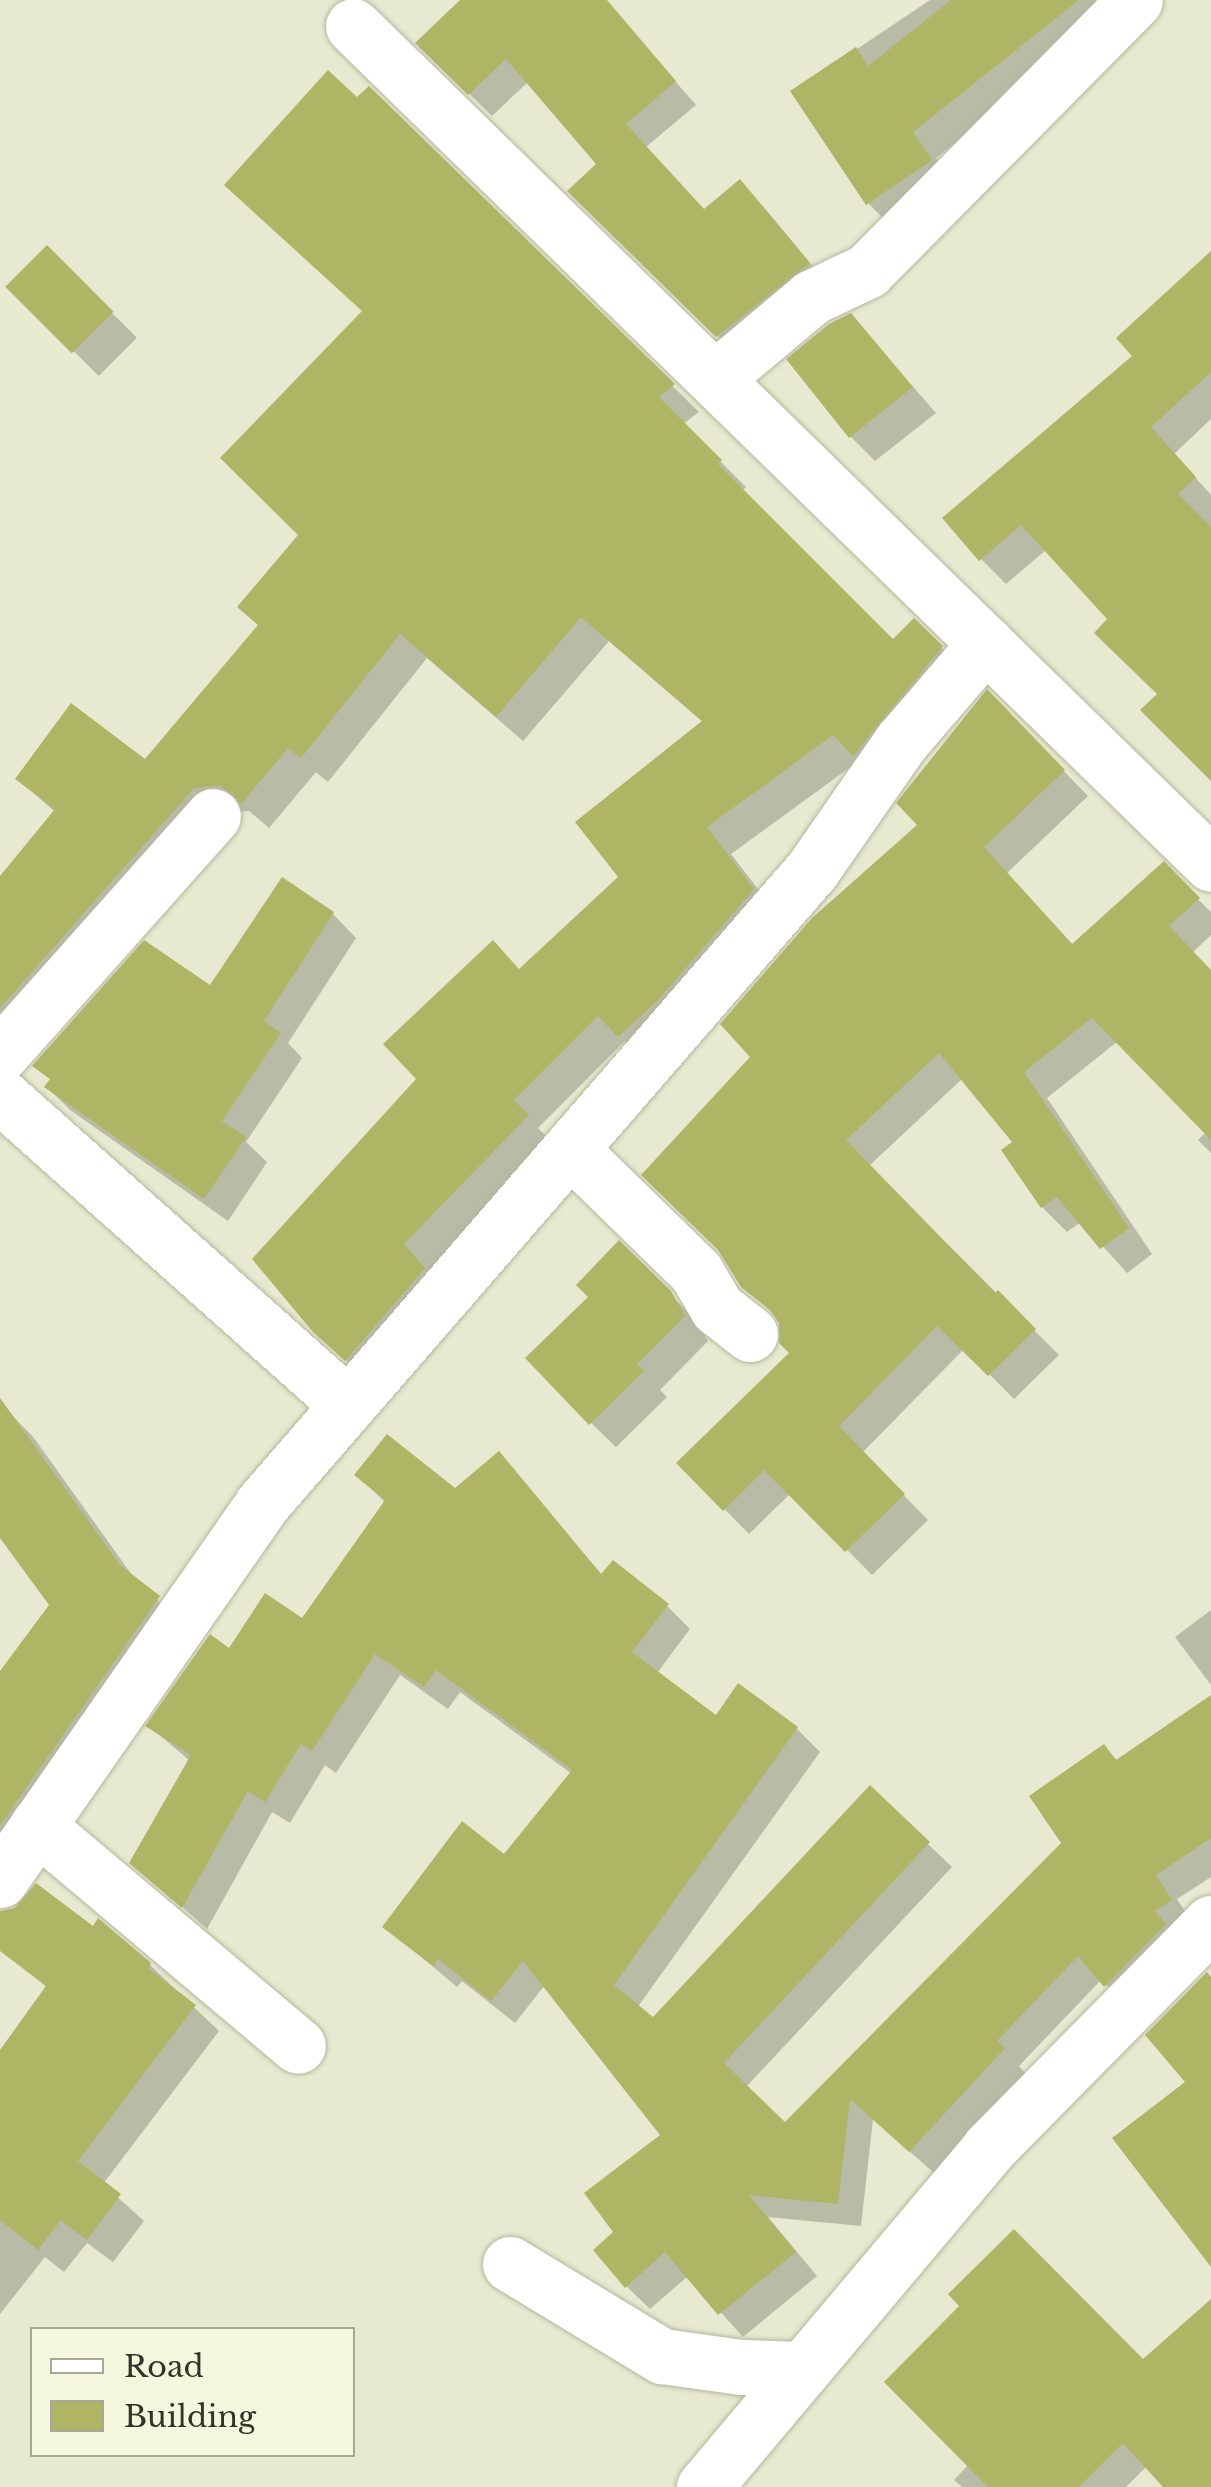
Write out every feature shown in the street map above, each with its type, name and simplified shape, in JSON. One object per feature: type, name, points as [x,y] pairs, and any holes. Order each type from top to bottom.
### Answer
[{"type":"street","points":[[719,381],[812,297],[867,271],[1135,0]]},
{"type":"street","points":[[352,26],[1211,864]]},
{"type":"street","points":[[0,1880],[262,1504],[812,870],[901,742],[986,643]]},
{"type":"street","points":[[0,1055],[212,816]]},
{"type":"street","points":[[0,1096],[348,1405]]},
{"type":"street","points":[[570,1149],[684,1260],[717,1308],[750,1334]]},
{"type":"street","points":[[37,1826],[298,2046]]},
{"type":"street","points":[[704,2487],[989,2148],[1211,1923]]},
{"type":"street","points":[[510,2264],[662,2356],[742,2368],[803,2369]]},
{"type":"building","points":[[460,0],[607,0],[676,81],[626,124],[704,209],[740,179],[810,263],[716,337],[567,191],[596,164],[506,59],[468,95],[415,43]]},
{"type":"building","points":[[951,0],[1079,0],[913,132],[932,160],[866,205],[790,91],[856,47],[868,66]]},
{"type":"building","points":[[328,70],[357,97],[369,86],[675,384],[659,397],[722,460],[718,464],[893,639],[914,618],[943,646],[853,756],[833,735],[707,827],[754,889],[658,1000],[618,1037],[598,1016],[514,1100],[529,1115],[404,1244],[425,1268],[345,1361],[313,1332],[252,1259],[416,1079],[383,1044],[493,940],[519,969],[618,877],[575,822],[702,721],[581,617],[496,717],[400,634],[301,758],[288,748],[241,804],[220,786],[194,788],[0,1008],[0,876],[55,809],[15,779],[71,703],[145,759],[258,625],[237,607],[298,535],[220,458],[362,311],[224,185]]},
{"type":"building","points":[[47,245],[113,311],[72,353],[5,287]]},
{"type":"building","points":[[1211,251],[1211,372],[1151,427],[1196,477],[1178,494],[1211,527],[1211,781],[1140,710],[1157,694],[1094,633],[1107,619],[1021,525],[979,561],[942,518],[1132,356],[1116,338]]},
{"type":"building","points":[[851,313],[913,387],[849,438],[786,359],[829,324]]},
{"type":"building","points":[[987,689],[1065,770],[984,847],[1072,944],[1164,861],[1200,898],[1169,926],[1211,970],[1211,1140],[1092,1018],[1024,1072],[1129,1228],[1100,1249],[1057,1197],[1041,1208],[1001,1150],[1012,1142],[939,1053],[846,1140],[995,1293],[998,1290],[1036,1329],[988,1376],[937,1326],[839,1426],[905,1494],[845,1552],[764,1470],[723,1511],[676,1463],[789,1353],[779,1343],[779,1323],[770,1310],[741,1287],[718,1250],[641,1175],[750,1057],[720,1024],[812,918],[917,825],[896,803]]},
{"type":"building","points":[[282,877],[334,912],[264,1021],[281,1033],[222,1121],[246,1137],[204,1199],[44,1087],[50,1079],[32,1066],[144,940],[210,985]]},
{"type":"building","points":[[619,1240],[671,1291],[685,1316],[637,1364],[644,1371],[589,1425],[525,1358],[588,1297],[576,1285]]},
{"type":"building","points":[[0,1398],[120,1565],[160,1596],[0,1825],[0,1671],[49,1605],[0,1538]]},
{"type":"building","points":[[387,1434],[455,1488],[499,1451],[601,1574],[613,1560],[669,1604],[632,1652],[716,1715],[738,1683],[798,1727],[614,1985],[653,2017],[870,1785],[930,1842],[724,2063],[785,2122],[1061,1843],[1029,1796],[1104,1744],[1116,1760],[1211,1695],[1211,1838],[1156,1875],[1172,1900],[1155,1911],[1166,1924],[1104,1987],[1078,1956],[997,2041],[1005,2048],[909,2152],[850,2099],[838,2204],[749,2195],[796,2252],[718,2315],[665,2252],[625,2288],[593,2250],[613,2232],[584,2193],[660,2135],[523,1961],[491,2001],[438,1959],[433,1966],[382,1927],[462,1821],[504,1854],[572,1770],[436,1670],[424,1687],[375,1654],[312,1751],[301,1744],[265,1802],[248,1791],[182,1908],[129,1863],[191,1755],[145,1726],[210,1634],[229,1648],[265,1593],[302,1618],[385,1500],[354,1475]]},
{"type":"building","points":[[36,1883],[93,1926],[98,1918],[151,1963],[148,1968],[196,2005],[78,2161],[121,2194],[87,2240],[61,2220],[38,2250],[0,2220],[0,2050],[46,1986],[0,1951],[0,1911],[14,1908]]},
{"type":"building","points":[[1207,1972],[1211,1977],[1211,2267],[1112,2138],[1185,2082],[1145,2035]]},
{"type":"building","points":[[1014,2229],[1143,2359],[1211,2299],[1211,2487],[1163,2487],[1123,2443],[1079,2487],[988,2487],[884,2382],[959,2306],[948,2294]]}]
